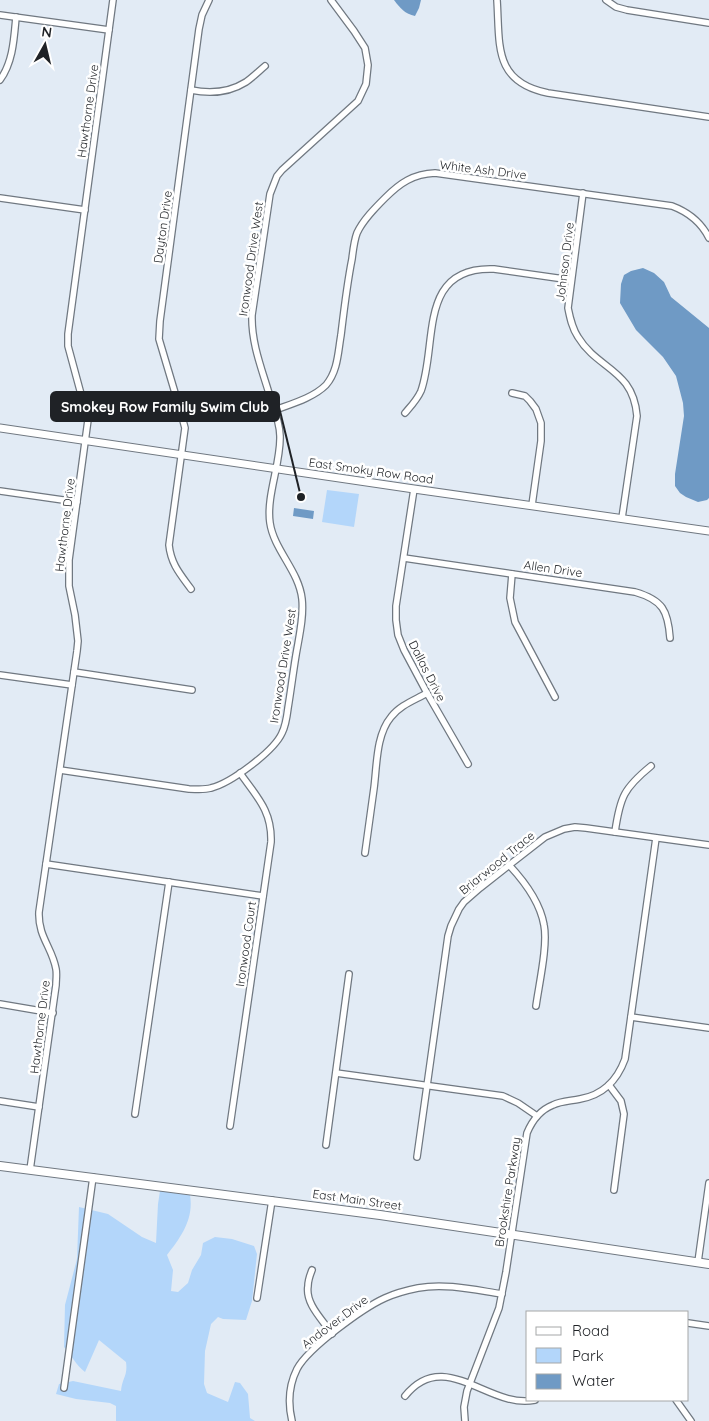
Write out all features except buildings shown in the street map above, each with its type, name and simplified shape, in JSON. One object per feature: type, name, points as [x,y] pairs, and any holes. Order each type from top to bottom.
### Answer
[{"type":"main road","name":"East Main Street","points":[[0,1166],[272,1200],[709,1264]]},
{"type":"street","name":"Hawthorne Drive","points":[[30,1170],[56,985],[56,969],[38,923],[78,641],[68,574],[88,420],[68,346],[69,324],[113,0]]},
{"type":"street","name":"Dayton Drive","points":[[191,589],[176,569],[170,556],[169,545],[185,428],[159,339],[202,15],[209,0]]},
{"type":"street","name":"Ironwood Drive West","points":[[60,770],[204,790],[226,782],[240,773],[277,742],[285,726],[302,617],[302,597],[298,584],[277,543],[271,526],[271,500],[280,436],[278,418],[255,346],[252,326],[270,194],[276,176],[358,101],[363,93],[368,73],[366,48],[331,0]]},
{"type":"street","points":[[497,0],[501,54],[507,70],[522,85],[548,93],[709,117]]},
{"type":"street","points":[[606,0],[616,7],[627,10],[709,22]]},
{"type":"street","points":[[0,15],[109,30]]},
{"type":"street","points":[[0,80],[8,68],[11,57],[16,18]]},
{"type":"street","points":[[191,90],[216,92],[228,90],[246,82],[265,66]]},
{"type":"street","name":"White Ash Drive","points":[[275,410],[315,393],[332,376],[338,358],[355,239],[363,222],[401,183],[414,176],[434,173],[665,204],[689,214],[700,224],[709,238]]},
{"type":"street","name":"Johnson Drive","points":[[583,193],[568,308],[572,325],[578,337],[586,348],[621,377],[632,395],[636,406],[622,518]]},
{"type":"street","points":[[0,198],[85,210]]},
{"type":"street","points":[[405,413],[416,400],[423,384],[435,307],[442,293],[455,280],[471,271],[482,269],[571,280]]},
{"type":"street","points":[[512,393],[525,396],[530,401],[536,409],[541,424],[541,441],[532,505]]},
{"type":"street","name":"East Smoky Row Road","points":[[0,428],[414,490],[709,531]]},
{"type":"street","name":"Dallas Drive","points":[[414,490],[396,606],[398,635],[427,693],[468,764]]},
{"type":"street","points":[[0,491],[78,502]]},
{"type":"street","name":"Allen Drive","points":[[404,558],[647,595],[664,610],[669,621],[670,638]]},
{"type":"street","points":[[512,574],[510,598],[515,622],[555,697]]},
{"type":"street","points":[[74,672],[192,690]]},
{"type":"street","points":[[0,675],[72,685]]},
{"type":"street","points":[[366,853],[383,731],[394,712],[427,693]]},
{"type":"street","points":[[615,832],[619,809],[626,792],[634,781],[652,766]]},
{"type":"street","name":"Ironwood Court","points":[[230,1126],[271,842],[270,824],[265,809],[240,773]]},
{"type":"street","name":"Briarwood Trace","points":[[418,1157],[448,936],[459,909],[464,902],[545,837],[564,829],[586,828],[709,845]]},
{"type":"street","points":[[336,1073],[503,1096],[518,1103],[537,1116],[552,1105],[592,1096],[609,1085],[614,1080],[625,1060],[656,838]]},
{"type":"street","points":[[46,864],[263,896]]},
{"type":"street","points":[[509,865],[535,899],[544,924],[544,949],[536,1006]]},
{"type":"street","points":[[135,1114],[169,882]]},
{"type":"street","points":[[326,1144],[349,974]]},
{"type":"street","points":[[0,1004],[53,1012]]},
{"type":"street","points":[[631,1017],[709,1028]]},
{"type":"street","points":[[609,1085],[621,1101],[624,1114],[614,1190]]},
{"type":"street","points":[[0,1101],[39,1107]]},
{"type":"street","name":"Brookshire Parkway","points":[[465,1421],[464,1408],[470,1383],[496,1316],[502,1294],[524,1141],[530,1125],[537,1116]]},
{"type":"street","points":[[64,1388],[93,1177]]},
{"type":"street","points":[[698,1262],[709,1183]]},
{"type":"street","points":[[257,1298],[272,1200]]},
{"type":"street","points":[[312,1270],[308,1286],[309,1299],[332,1334]]},
{"type":"street","name":"Andover Drive","points":[[292,1421],[289,1396],[298,1368],[318,1345],[366,1308],[386,1297],[420,1288],[446,1286],[502,1294]]},
{"type":"street","points":[[689,1323],[709,1326]]},
{"type":"street","points":[[405,1396],[411,1388],[420,1382],[434,1377],[450,1377],[516,1401],[526,1400]]},
{"type":"street","points":[[677,1401],[691,1421]]},
{"type":"green space","points":[[327,490],[359,494],[354,527],[322,522]]},
{"type":"green space","points":[[160,1191],[190,1195],[191,1204],[185,1227],[167,1255],[173,1270],[171,1291],[178,1292],[188,1283],[192,1270],[201,1255],[203,1243],[215,1237],[232,1239],[254,1246],[257,1254],[252,1301],[246,1320],[218,1317],[211,1324],[205,1351],[204,1384],[207,1393],[228,1402],[235,1382],[240,1383],[248,1394],[250,1418],[255,1421],[116,1421],[116,1406],[110,1403],[76,1399],[56,1394],[59,1384],[73,1381],[121,1391],[126,1371],[126,1362],[99,1340],[85,1372],[64,1347],[65,1305],[77,1259],[79,1207],[108,1214],[142,1237],[156,1243]]},
{"type":"water","points":[[394,0],[421,0],[415,16],[408,14]]},
{"type":"water","points":[[643,268],[654,273],[664,282],[671,297],[709,328],[709,498],[707,500],[698,502],[686,497],[675,486],[675,474],[684,416],[683,403],[676,376],[663,357],[636,330],[620,303],[621,284],[624,275]]},
{"type":"water","points":[[294,508],[314,511],[313,519],[293,516]]},
{"type":"place","name":"Smokey Row Family Swim Club","points":[[301,497]]}]
